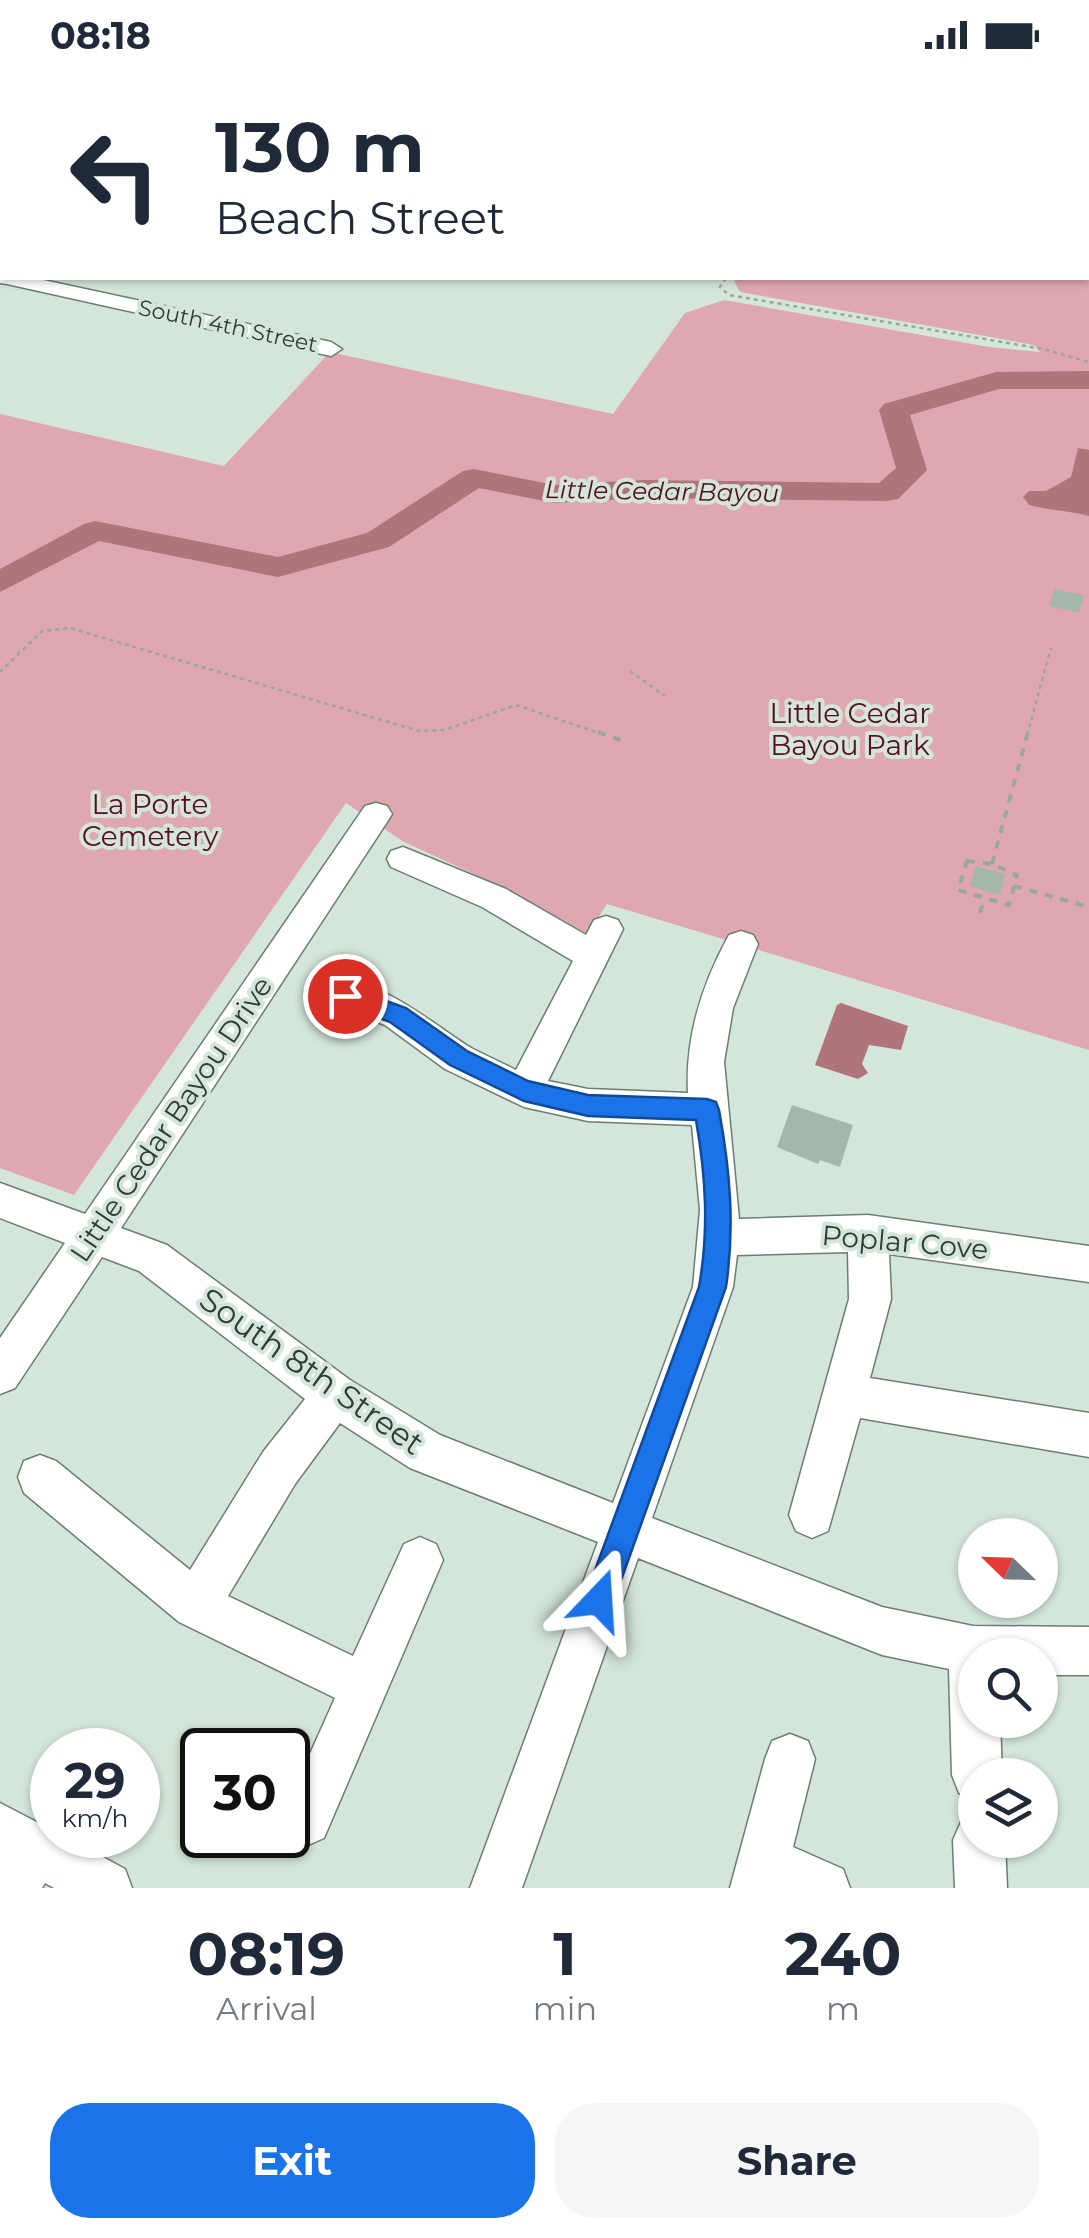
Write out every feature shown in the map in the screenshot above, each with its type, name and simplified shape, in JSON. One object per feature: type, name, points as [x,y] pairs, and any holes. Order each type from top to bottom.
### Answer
[{"type":"street","name":"South 4th Street","points":[[17,280],[332,349]]},
{"type":"street","name":"Little Cedar Bayou Drive","points":[[0,1374],[376,814]]},
{"type":"street","points":[[402,859],[599,942],[524,1090]]},
{"type":"street","points":[[496,1888],[713,1287],[720,1238],[717,1166],[707,1110],[707,1048],[711,1024],[741,944]]},
{"type":"street","points":[[345,996],[398,1015],[458,1058],[524,1090],[588,1105],[707,1110]]},
{"type":"street","name":"South 8th Street","points":[[0,1200],[154,1258],[335,1395],[426,1452],[882,1631],[958,1647]]},
{"type":"street","points":[[812,1514],[870,1299],[868,1233]]},
{"type":"street","name":"Poplar Cove","points":[[720,1238],[868,1233],[1089,1264]]},
{"type":"street","points":[[843,1394],[1089,1434]]},
{"type":"street","points":[[196,1605],[279,1468],[335,1395]]},
{"type":"street","points":[[40,1476],[196,1605],[364,1687]]},
{"type":"street","points":[[310,1811],[420,1560]]},
{"type":"street","name":"South 8th Street","points":[[1058,1651],[1089,1651]]},
{"type":"street","points":[[790,1759],[760,1874],[824,1888]]},
{"type":"street","points":[[15,1856],[106,1888]]},
{"type":"street","points":[[979,1858],[980,1888]]},
{"type":"path","points":[[725,280],[720,287],[729,295],[1089,362]]},
{"type":"path","points":[[0,672],[42,630],[70,628],[420,732],[449,730],[500,707],[516,705],[626,742]]},
{"type":"path","points":[[992,864],[1051,648]]},
{"type":"path","points":[[630,670],[666,696]]},
{"type":"path","points":[[967,861],[992,864],[1016,875],[1014,886],[1009,905],[958,890],[967,861]]},
{"type":"path","points":[[1014,886],[1089,907]]},
{"type":"path","points":[[980,913],[984,898]]},
{"type":"green space","points":[[1089,280],[1089,1050],[607,904],[588,934],[507,889],[404,842],[346,803],[74,1195],[0,1168],[0,414],[224,466],[330,352],[613,414],[685,313],[724,300],[989,347],[1040,352],[1034,345],[740,292],[734,281]]},
{"type":"shaded area","points":[[1078,448],[1089,450],[1089,516],[1029,505],[1023,497],[1029,491],[1046,491],[1071,477]]},
{"type":"shaded area","points":[[841,1003],[908,1026],[901,1050],[869,1045],[862,1064],[868,1073],[858,1079],[815,1065]]},
{"type":"building","points":[[1054,589],[1084,595],[1079,613],[1049,606]]},
{"type":"building","points":[[976,866],[1005,874],[1000,895],[970,886]]},
{"type":"building","points":[[792,1105],[853,1125],[840,1167],[820,1160],[818,1164],[777,1147]]},
{"type":"waterway","name":"Little Cedar Bayou","points":[[0,582],[95,531],[278,567],[378,540],[474,478],[554,494],[643,489],[887,492],[912,470],[894,410],[955,396],[996,381],[1089,380]]},
{"type":"route","points":[[345,996],[398,1015],[458,1058],[524,1090],[588,1105],[707,1110],[717,1166],[720,1238],[713,1287],[599,1600]]},
{"type":"park label","name":"Little Cedar Bayou Park","points":[[850,729]]},
{"type":"park label","name":"La Porte Cemetery","points":[[150,820]]}]
